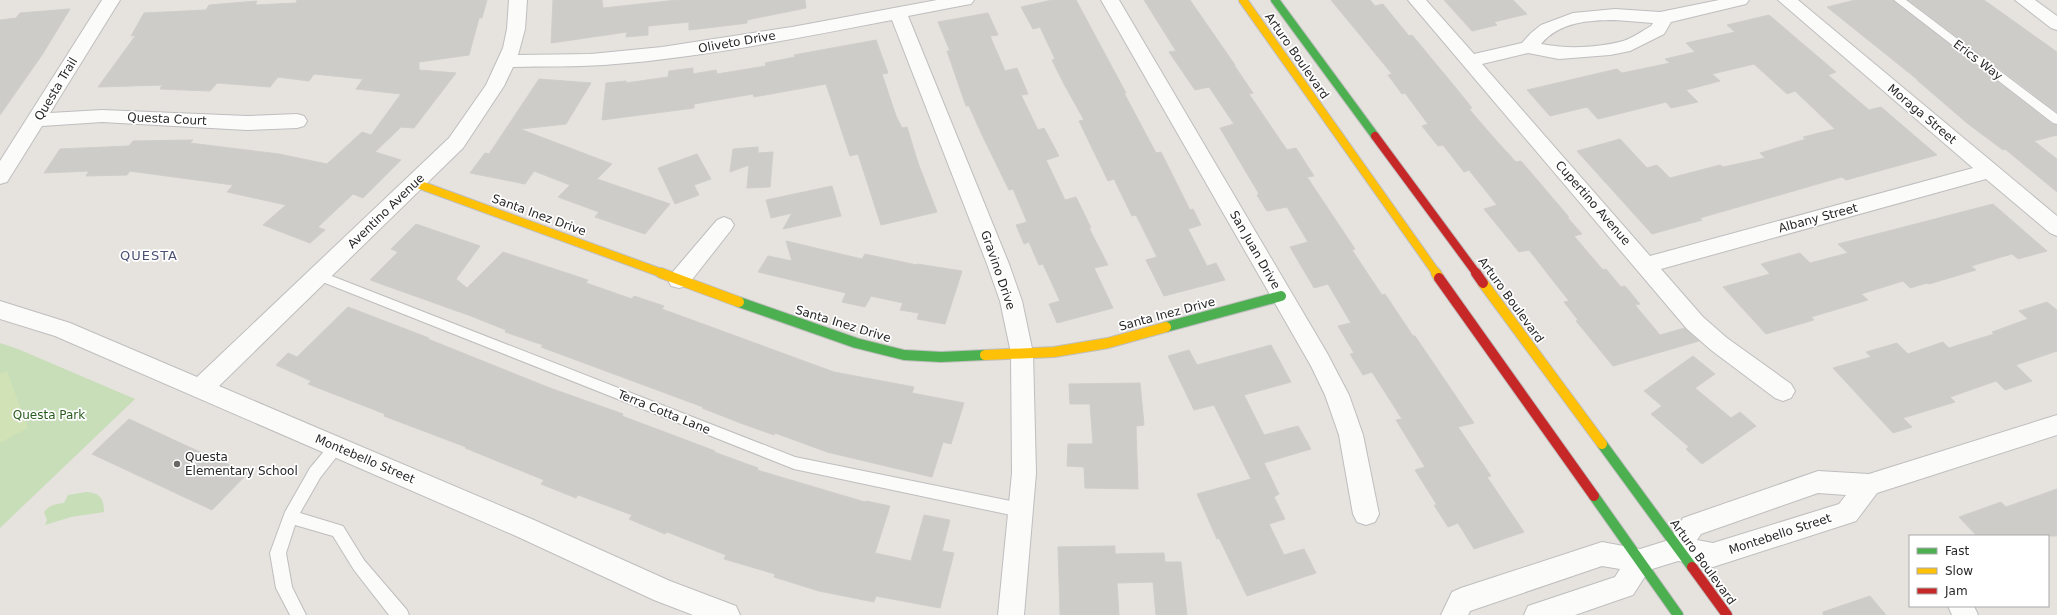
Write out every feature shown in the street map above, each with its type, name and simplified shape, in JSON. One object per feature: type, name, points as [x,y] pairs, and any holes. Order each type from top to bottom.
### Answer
[{"type":"street","name":"Questa Trail","points":[[0,177],[37,120],[110,0]]},
{"type":"street","name":"Aventino Avenue","points":[[201,388],[456,143],[495,86],[512,48],[516,29],[518,0]]},
{"type":"street","name":"Oliveto Drive","points":[[506,61],[616,58],[682,51],[965,0]]},
{"type":"street","name":"San Juan Drive","points":[[1110,0],[1337,395],[1352,435],[1366,514]]},
{"type":"street","name":"Arturo Boulevard","points":[[1243,0],[1678,615]]},
{"type":"street","name":"Arturo Boulevard","points":[[1275,0],[1727,615]]},
{"type":"street","name":"Cupertino Avenue","points":[[1418,0],[1646,265],[1705,331],[1731,353],[1783,391]]},
{"type":"street","points":[[1528,47],[1536,36],[1544,29],[1590,15],[1612,14],[1664,18],[1740,0]]},
{"type":"street","name":"Moraga Street","points":[[1787,0],[2057,228]]},
{"type":"street","points":[[2024,0],[2057,24]]},
{"type":"street","name":"Gravino Drive","points":[[898,13],[998,264],[1011,301],[1022,353],[1024,473],[1011,615]]},
{"type":"street","points":[[1470,61],[1528,47],[1559,53],[1610,49],[1630,45],[1658,30],[1664,18]]},
{"type":"street","name":"Questa Court","points":[[37,120],[102,116],[247,123],[297,121]]},
{"type":"street","name":"Albany Street","points":[[1646,265],[1990,171]]},
{"type":"street","name":"Santa Inez Drive","points":[[415,182],[679,280],[856,343],[904,355],[941,357],[1054,352],[1108,343],[1281,296]]},
{"type":"street","points":[[679,280],[724,225]]},
{"type":"street","name":"Montebello Street","points":[[0,310],[62,329],[525,528],[663,591],[727,615]]},
{"type":"street","points":[[1678,549],[1692,526],[1818,482],[1869,485],[2057,425]]},
{"type":"street","name":"Montebello Street","points":[[1454,615],[1460,601],[1602,554],[1640,561],[1678,549],[1713,555],[1847,512],[1869,485]]},
{"type":"street","points":[[1537,615],[1624,586],[1640,561]]},
{"type":"lane","name":"Erics Way","points":[[1900,0],[2057,120]]},
{"type":"lane","name":"Terra Cotta Lane","points":[[319,276],[794,464],[1020,510]]},
{"type":"lane","points":[[298,615],[284,588],[278,553],[290,517],[315,473],[336,447]]},
{"type":"lane","points":[[290,517],[338,531],[360,564],[396,611],[401,615]]},
{"type":"green space","name":"Questa Park","points":[[0,343],[18,349],[135,399],[0,528]]},
{"type":"green space","points":[[7,371],[28,428],[0,443],[0,374]]},
{"type":"green space","points":[[86,492],[98,495],[100,497],[103,503],[104,512],[71,517],[45,525],[47,520],[44,512],[50,506],[64,503],[68,495]]},
{"type":"building","points":[[297,0],[487,0],[482,18],[479,18],[469,55],[419,62],[419,70],[456,73],[414,128],[401,127],[375,152],[401,160],[363,198],[353,194],[318,227],[325,230],[310,243],[263,225],[286,205],[227,192],[233,185],[130,171],[127,175],[86,176],[89,171],[44,173],[60,149],[129,146],[133,141],[193,140],[190,143],[279,154],[327,164],[362,132],[371,135],[401,94],[356,89],[363,79],[314,74],[309,81],[278,77],[270,87],[217,83],[210,91],[160,89],[162,85],[98,87],[136,35],[131,36],[144,13],[206,10],[209,5],[257,1],[255,5],[296,3]]},
{"type":"building","points":[[553,0],[602,0],[603,8],[677,0],[805,0],[806,8],[747,20],[747,23],[689,30],[689,22],[648,26],[648,35],[626,37],[627,32],[551,43]]},
{"type":"building","points":[[1052,0],[1076,0],[1126,93],[1124,93],[1156,153],[1161,152],[1190,210],[1193,209],[1201,225],[1188,229],[1207,266],[1216,263],[1225,280],[1164,296],[1146,260],[1157,257],[1136,215],[1132,216],[1114,179],[1108,181],[1079,121],[1084,120],[1052,60],[1055,59],[1040,27],[1033,29],[1021,7]]},
{"type":"building","points":[[1144,0],[1190,0],[1235,65],[1253,93],[1249,94],[1287,150],[1296,148],[1314,176],[1307,177],[1355,249],[1352,250],[1382,295],[1385,294],[1413,336],[1415,336],[1474,423],[1458,427],[1491,476],[1487,477],[1524,532],[1474,549],[1458,523],[1448,527],[1434,505],[1437,505],[1415,470],[1425,467],[1396,420],[1402,419],[1372,372],[1363,375],[1350,354],[1354,353],[1338,326],[1351,323],[1328,284],[1314,288],[1290,247],[1308,242],[1287,207],[1267,211],[1257,195],[1259,194],[1220,128],[1234,124],[1209,87],[1195,90],[1169,52],[1176,51]]},
{"type":"building","points":[[1331,0],[1370,0],[1375,6],[1383,4],[1409,36],[1412,35],[1456,88],[1472,108],[1469,109],[1494,138],[1516,162],[1521,161],[1569,217],[1567,217],[1582,234],[1574,236],[1603,270],[1606,269],[1621,287],[1625,286],[1640,304],[1635,305],[1660,335],[1685,328],[1699,341],[1613,366],[1576,321],[1578,320],[1564,302],[1569,301],[1529,250],[1519,252],[1484,209],[1497,205],[1469,170],[1464,172],[1443,145],[1438,146],[1422,126],[1428,124],[1405,93],[1402,94],[1388,75],[1392,74]]},
{"type":"building","points":[[1444,0],[1513,0],[1527,14],[1494,22],[1497,25],[1472,31]]},
{"type":"building","points":[[1855,0],[1893,0],[2052,124],[2057,125],[2057,135],[2034,141],[2057,159],[2057,192],[2005,149],[2003,150],[1967,123],[1918,80],[1827,7]]},
{"type":"building","points":[[1908,0],[1984,0],[2057,52],[2057,112]]},
{"type":"building","points":[[70,9],[42,55],[0,115],[0,20],[16,18],[20,13]]},
{"type":"building","points":[[988,13],[998,35],[990,36],[1005,71],[1017,68],[1028,94],[1021,95],[1038,130],[1044,128],[1059,156],[1046,160],[1065,200],[1076,197],[1091,228],[1089,228],[1108,265],[1094,268],[1113,308],[1057,323],[1049,304],[1060,301],[1043,264],[1039,265],[1029,242],[1024,244],[1016,225],[1027,222],[1013,189],[1009,190],[969,106],[966,106],[947,51],[950,51],[938,22]]},
{"type":"building","points":[[1769,15],[1836,72],[1828,75],[1869,110],[1881,107],[1937,155],[1846,180],[1842,177],[1700,218],[1702,220],[1652,234],[1577,151],[1620,139],[1647,168],[1657,165],[1670,178],[1720,165],[1723,167],[1765,158],[1760,153],[1806,139],[1803,137],[1835,129],[1795,91],[1787,94],[1754,64],[1712,74],[1720,81],[1686,90],[1698,102],[1671,108],[1666,102],[1598,119],[1587,107],[1550,116],[1527,90],[1617,69],[1622,73],[1670,63],[1665,59],[1695,52],[1686,43],[1735,32],[1727,25]]},
{"type":"building","points":[[876,40],[888,73],[882,74],[896,116],[902,128],[907,127],[918,163],[937,212],[881,225],[858,154],[850,156],[826,84],[754,97],[753,94],[694,104],[694,108],[602,120],[606,83],[626,81],[626,83],[668,77],[669,71],[693,68],[693,74],[716,70],[717,74],[766,66],[765,63],[795,57],[794,55]]},
{"type":"building","points":[[539,79],[591,83],[566,124],[520,129],[612,164],[597,179],[670,204],[645,234],[595,217],[599,212],[558,197],[570,185],[534,171],[525,184],[470,173],[485,153],[489,154]]},
{"type":"building","points":[[758,147],[758,153],[773,152],[770,187],[747,188],[749,165],[730,172],[733,149]]},
{"type":"building","points":[[697,154],[711,179],[694,185],[699,195],[675,204],[658,168]]},
{"type":"building","points":[[832,186],[841,216],[783,229],[792,213],[771,218],[766,200]]},
{"type":"building","points":[[1993,204],[2047,251],[2018,259],[2012,254],[1971,266],[1976,270],[1910,288],[1903,281],[1861,294],[1868,300],[1811,317],[1814,320],[1766,334],[1723,287],[1770,274],[1761,264],[1800,253],[1810,263],[1848,253],[1838,244]]},
{"type":"building","points":[[416,224],[480,246],[456,279],[467,288],[503,252],[588,280],[586,283],[632,299],[634,296],[664,306],[662,309],[834,372],[914,387],[912,393],[964,403],[951,444],[943,442],[932,477],[827,452],[775,433],[774,435],[743,424],[702,408],[703,407],[541,347],[543,345],[505,332],[506,330],[471,316],[370,280],[398,252],[391,249]]},
{"type":"building","points":[[786,241],[862,259],[865,254],[917,265],[962,271],[945,324],[917,319],[919,313],[900,310],[903,303],[871,296],[865,307],[842,302],[846,293],[758,272],[768,256],[792,261]]},
{"type":"building","points":[[2047,302],[2057,310],[2057,351],[2016,365],[2032,381],[2005,390],[1996,381],[1950,397],[1955,402],[1903,418],[1912,427],[1893,433],[1833,368],[1871,357],[1866,352],[1897,343],[1908,354],[1943,342],[1949,348],[1994,334],[1992,332],[2028,319],[2019,311]]},
{"type":"building","points":[[348,307],[429,338],[428,339],[550,388],[623,414],[622,416],[758,468],[757,470],[865,502],[890,506],[875,553],[911,561],[924,515],[950,520],[942,551],[954,553],[940,608],[876,596],[874,602],[819,591],[774,577],[775,574],[724,559],[726,555],[667,532],[665,534],[629,519],[632,515],[578,495],[576,498],[541,484],[544,480],[465,448],[466,447],[384,416],[385,414],[308,384],[311,381],[276,365],[288,353],[297,357]]},
{"type":"building","points":[[1271,345],[1291,382],[1244,395],[1264,435],[1298,426],[1311,449],[1264,463],[1279,494],[1274,497],[1285,519],[1269,524],[1284,555],[1304,549],[1316,573],[1247,596],[1219,538],[1217,539],[1197,494],[1251,479],[1214,405],[1194,410],[1168,356],[1189,350],[1197,365]]},
{"type":"building","points":[[1693,356],[1715,374],[1695,388],[1731,418],[1740,412],[1756,426],[1702,464],[1686,449],[1689,447],[1651,414],[1662,406],[1644,391]]},
{"type":"building","points":[[1140,383],[1144,425],[1136,426],[1138,489],[1085,488],[1084,467],[1067,466],[1068,444],[1093,444],[1090,404],[1070,404],[1069,384]]},
{"type":"building","points":[[129,419],[248,473],[212,510],[92,454]]},
{"type":"building","points":[[2057,489],[2057,536],[1976,535],[1959,517],[2001,502],[2006,507]]},
{"type":"building","points":[[1115,546],[1115,554],[1164,553],[1165,562],[1181,562],[1187,615],[1156,615],[1153,582],[1117,583],[1119,615],[1060,615],[1058,547]]},
{"type":"building","points":[[1870,596],[1886,615],[1823,615],[1823,612]]},
{"type":"traffic: fast","points":[[1275,0],[1375,136]]},
{"type":"traffic: fast","points":[[1166,327],[1281,296]]},
{"type":"traffic: fast","points":[[739,302],[856,343],[904,355],[941,357],[985,355]]},
{"type":"traffic: fast","points":[[1602,444],[1692,567]]},
{"type":"traffic: fast","points":[[1594,496],[1678,615]]},
{"type":"traffic: slow","points":[[1243,0],[1439,278]]},
{"type":"traffic: slow","points":[[415,183],[739,302]]},
{"type":"traffic: slow","points":[[1483,283],[1602,444]]},
{"type":"traffic: slow","points":[[985,355],[1054,352],[1108,343],[1166,327]]},
{"type":"traffic: jam","points":[[1375,136],[1483,283]]},
{"type":"traffic: jam","points":[[1439,278],[1594,496]]},
{"type":"traffic: jam","points":[[1692,567],[1727,615]]},
{"type":"place","name":"Questa Elementary School","points":[[177,464]]},
{"type":"district","name":"QUESTA","points":[[149,255]]}]
